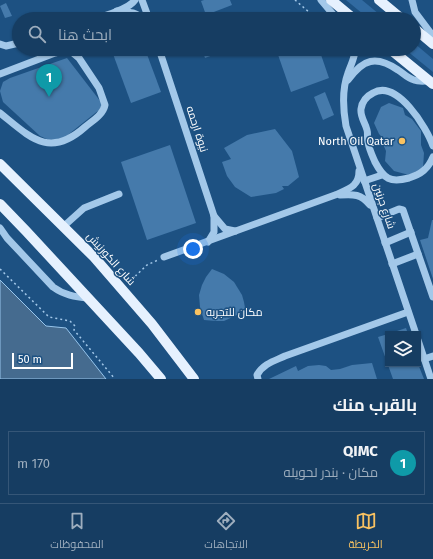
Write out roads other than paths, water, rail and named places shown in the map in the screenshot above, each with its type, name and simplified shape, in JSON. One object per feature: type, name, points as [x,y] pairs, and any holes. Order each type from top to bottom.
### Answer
[{"type":"main road","points":[[331,0],[346,12]]},
{"type":"main road","points":[[379,0],[394,12]]},
{"type":"main road","points":[[421,34],[433,44]]},
{"type":"main road","points":[[398,56],[431,83]]},
{"type":"main road","name":"شارع الكورنيش","points":[[0,164],[64,226],[122,289],[152,324],[194,379]]},
{"type":"main road","points":[[0,204],[139,353],[161,379]]},
{"type":"street","points":[[116,12],[135,0]]},
{"type":"street","points":[[142,0],[146,12]]},
{"type":"street","points":[[321,0],[330,12]]},
{"type":"street","points":[[412,0],[414,12]]},
{"type":"street","points":[[116,12],[132,12]]},
{"type":"street","points":[[421,21],[433,36]]},
{"type":"street","points":[[0,44],[6,46],[12,45]]},
{"type":"street","points":[[0,74],[42,56]]},
{"type":"street","points":[[0,113],[36,140],[52,144],[71,138],[82,130],[103,112],[105,105],[102,94],[93,78],[77,56]]},
{"type":"street","name":"نيوة ارحمه","points":[[161,56],[214,216],[214,232],[208,242]]},
{"type":"street","name":"شارع جرنين","points":[[355,56],[347,73],[345,83],[345,118],[358,164],[415,331]]},
{"type":"street","points":[[345,83],[358,66],[372,61],[387,62],[413,80],[431,83]]},
{"type":"street","points":[[433,146],[419,120],[407,104],[389,91],[376,91],[366,98],[362,104],[361,114],[367,131],[371,151],[382,175],[395,180],[415,176],[429,165],[433,157]]},
{"type":"street","points":[[164,257],[236,232],[335,195],[352,187],[357,183],[359,178],[358,164]]},
{"type":"street","points":[[364,181],[382,175]]},
{"type":"street","points":[[64,226],[84,208],[119,194]]},
{"type":"street","points":[[335,195],[352,194],[360,196],[373,208]]},
{"type":"street","points":[[376,218],[401,209],[406,218],[433,297]]},
{"type":"street","name":"نيوة ارحمه","points":[[214,216],[225,229],[236,232]]},
{"type":"street","points":[[0,228],[7,238],[53,287],[71,296],[88,298]]},
{"type":"street","points":[[385,243],[411,232]]},
{"type":"street","points":[[392,264],[418,254]]},
{"type":"street","points":[[258,379],[257,375],[265,365],[285,356],[408,312]]},
{"type":"street","points":[[421,350],[431,379]]},
{"type":"street","points":[[424,359],[433,356]]},
{"type":"place","name":"QIMC","points":[[49,97]]},
{"type":"place","name":"North Oil Qatar","points":[[402,141]]},
{"type":"place","name":"مكان للتجربه","points":[[198,312]]}]
